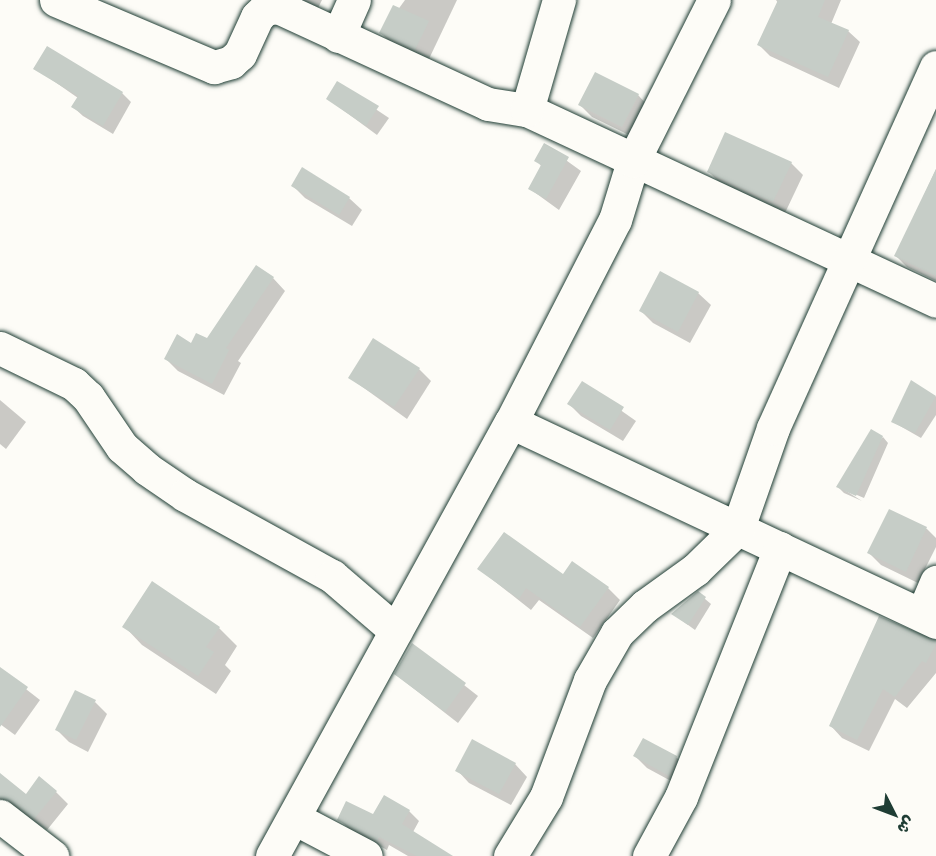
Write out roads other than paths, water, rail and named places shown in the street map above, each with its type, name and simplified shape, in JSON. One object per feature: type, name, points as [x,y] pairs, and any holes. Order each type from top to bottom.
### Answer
[{"type":"street","points":[[56,0],[214,66],[231,62],[240,54],[257,17],[265,9],[279,7],[488,104],[527,110],[936,301]]},
{"type":"street","points":[[338,36],[354,0]]},
{"type":"street","points":[[527,110],[559,0]]},
{"type":"street","points":[[272,856],[511,422],[615,220],[633,161],[714,0]]},
{"type":"street","points":[[510,856],[546,797],[590,680],[617,633],[645,606],[695,570],[738,528],[773,428],[936,67]]},
{"type":"street","points":[[0,348],[74,384],[88,397],[122,447],[147,469],[185,495],[332,576],[396,631]]},
{"type":"street","points":[[511,422],[930,618],[936,582]]},
{"type":"street","points":[[649,856],[681,797],[780,548]]},
{"type":"street","points":[[0,816],[52,856]]},
{"type":"street","points":[[294,818],[366,856]]}]
